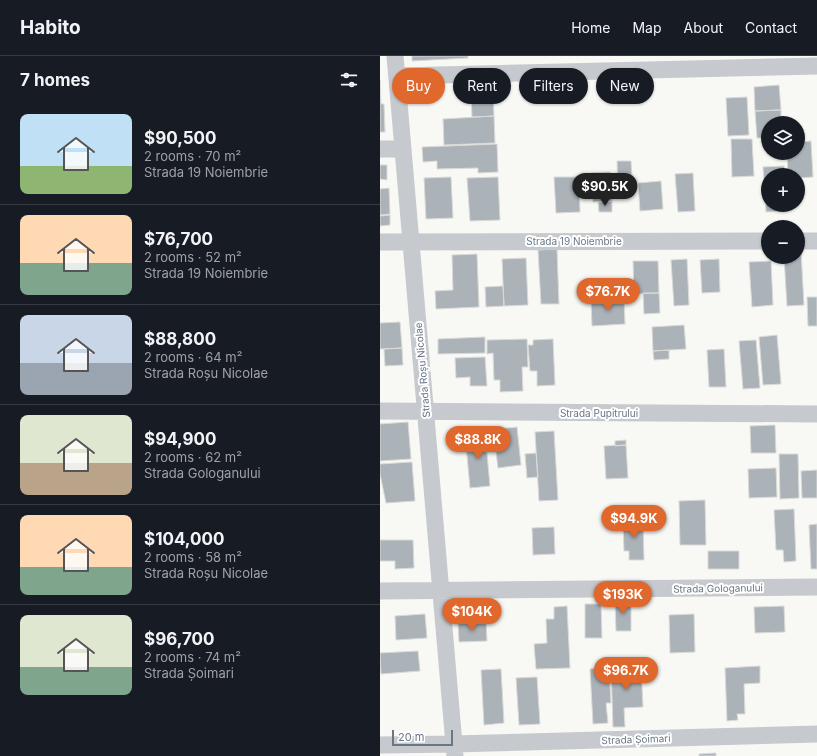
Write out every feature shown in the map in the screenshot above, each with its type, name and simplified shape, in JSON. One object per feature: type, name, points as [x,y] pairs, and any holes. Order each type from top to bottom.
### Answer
[{"type":"street","name":"Strada Roșu Nicolae","points":[[395,56],[396,68]]},
{"type":"street","points":[[445,75],[817,66]]},
{"type":"street","name":"Strada Roșu Nicolae","points":[[399,104],[455,750]]},
{"type":"street","points":[[380,149],[403,149]]},
{"type":"street","name":"Strada 19 Noiembrie","points":[[380,242],[761,241]]},
{"type":"street","points":[[805,241],[817,241]]},
{"type":"street","name":"Strada Pupitrului","points":[[380,411],[817,414]]},
{"type":"street","name":"Strada Gologanului","points":[[380,591],[817,587]]},
{"type":"street","name":"Strada Șoimari","points":[[380,745],[455,750],[817,734]]},
{"type":"building","points":[[412,56],[468,56],[468,58],[412,61]]},
{"type":"building","points":[[380,80],[381,104],[384,104],[385,132],[380,132]]},
{"type":"building","points":[[779,85],[781,110],[755,111],[754,87]]},
{"type":"building","points":[[747,97],[749,135],[728,136],[726,98]]},
{"type":"building","points":[[472,104],[494,104],[494,116],[472,117]]},
{"type":"building","points":[[781,110],[781,116],[761,116],[761,138],[757,138],[755,111]]},
{"type":"building","points":[[494,116],[495,143],[444,145],[443,119]]},
{"type":"building","points":[[731,139],[752,139],[754,176],[732,177]]},
{"type":"building","points":[[805,141],[811,141],[813,177],[805,178],[805,168],[788,168],[787,160],[805,160]]},
{"type":"building","points":[[497,144],[498,172],[478,173],[478,168],[437,169],[437,161],[423,162],[422,147]]},
{"type":"building","points":[[617,161],[631,161],[633,195],[618,196]]},
{"type":"building","points":[[380,165],[387,165],[387,180],[380,179]]},
{"type":"building","points":[[784,166],[784,168],[763,168]]},
{"type":"building","points":[[610,172],[612,201],[593,202],[591,173]]},
{"type":"building","points":[[693,173],[695,211],[678,212],[675,174]]},
{"type":"building","points":[[451,177],[453,218],[426,219],[424,178]]},
{"type":"building","points":[[498,177],[500,220],[470,221],[467,178]]},
{"type":"building","points":[[554,177],[579,177],[580,212],[556,213]]},
{"type":"building","points":[[661,181],[663,209],[640,211],[638,183]]},
{"type":"building","points":[[389,188],[390,214],[380,215],[380,189]]},
{"type":"building","points":[[612,201],[612,212],[599,212],[598,202]]},
{"type":"building","points":[[390,215],[390,225],[380,226],[380,216]]},
{"type":"building","points":[[557,249],[559,304],[541,304],[538,250]]},
{"type":"building","points":[[477,254],[479,307],[436,309],[435,291],[453,290],[452,255]]},
{"type":"building","points":[[526,258],[528,305],[504,306],[502,259]]},
{"type":"building","points":[[687,259],[689,305],[674,306],[671,260]]},
{"type":"building","points":[[719,259],[720,292],[702,293],[700,260]]},
{"type":"building","points":[[633,261],[658,261],[659,293],[634,294]]},
{"type":"building","points":[[761,261],[761,264],[771,264],[773,305],[752,307],[749,262]]},
{"type":"building","points":[[784,264],[802,264],[804,305],[787,306]]},
{"type":"building","points":[[503,286],[504,306],[486,307],[485,287]]},
{"type":"building","points":[[643,293],[659,293],[660,313],[644,314]]},
{"type":"building","points":[[807,297],[817,297],[817,326],[808,326]]},
{"type":"building","points":[[624,299],[625,324],[592,326],[591,300]]},
{"type":"building","points":[[400,322],[402,348],[380,349],[380,323]]},
{"type":"building","points":[[684,325],[686,349],[653,351],[652,327]]},
{"type":"building","points":[[777,335],[781,384],[763,385],[759,337]]},
{"type":"building","points":[[485,337],[485,353],[438,354],[438,339]]},
{"type":"building","points":[[527,339],[528,367],[522,367],[523,391],[500,392],[500,380],[494,380],[493,353],[487,354],[487,340]]},
{"type":"building","points":[[553,339],[555,385],[537,386],[537,371],[530,371],[528,345],[533,345],[533,340]]},
{"type":"building","points":[[756,340],[760,388],[743,389],[739,341]]},
{"type":"building","points":[[402,348],[403,365],[385,366],[384,349]]},
{"type":"building","points":[[724,349],[726,387],[709,387],[707,350]]},
{"type":"building","points":[[669,350],[669,359],[654,360],[653,351]]},
{"type":"building","points":[[485,357],[487,386],[470,386],[470,377],[456,378],[455,358]]},
{"type":"building","points":[[408,422],[411,459],[380,461],[380,424]]},
{"type":"building","points":[[775,425],[776,453],[751,453],[750,426]]},
{"type":"building","points":[[517,427],[521,465],[498,468],[495,444],[500,443],[498,429]]},
{"type":"building","points":[[554,431],[558,500],[539,501],[535,432]]},
{"type":"building","points":[[485,432],[490,486],[470,488],[465,434]]},
{"type":"building","points":[[626,440],[626,445],[615,446],[615,441]]},
{"type":"building","points":[[626,445],[628,478],[606,479],[604,446]]},
{"type":"building","points":[[536,453],[538,477],[527,478],[525,454]]},
{"type":"building","points":[[779,454],[798,454],[799,498],[780,499]]},
{"type":"building","points":[[412,462],[415,501],[386,503],[380,474],[380,464]]},
{"type":"building","points":[[776,468],[777,497],[749,498],[748,469]]},
{"type":"building","points":[[817,470],[817,498],[802,498],[801,471]]},
{"type":"building","points":[[705,500],[706,545],[680,545],[679,501]]},
{"type":"building","points":[[794,509],[796,561],[784,562],[783,550],[776,550],[774,510]]},
{"type":"building","points":[[643,520],[644,560],[629,560],[629,551],[624,551],[623,521]]},
{"type":"building","points":[[817,524],[817,569],[811,569],[809,525]]},
{"type":"building","points":[[554,527],[555,554],[533,555],[532,528]]},
{"type":"building","points":[[380,540],[413,540],[414,568],[395,569],[395,561],[380,561]]},
{"type":"building","points":[[708,551],[739,551],[739,569],[708,569]]},
{"type":"building","points":[[615,600],[631,600],[631,631],[616,631]]},
{"type":"building","points":[[585,604],[601,604],[602,638],[585,638]]},
{"type":"building","points":[[567,606],[570,668],[536,669],[534,644],[547,643],[546,619],[554,619],[554,607]]},
{"type":"building","points":[[784,606],[785,632],[755,633],[754,607]]},
{"type":"building","points":[[425,614],[427,638],[396,640],[395,616]]},
{"type":"building","points":[[694,614],[695,652],[670,653],[669,615]]},
{"type":"building","points":[[486,621],[487,641],[459,642],[458,622]]},
{"type":"building","points":[[418,651],[420,671],[381,674],[380,653]]},
{"type":"building","points":[[641,665],[643,707],[624,708],[625,727],[613,727],[611,666]]},
{"type":"building","points":[[760,666],[760,683],[744,684],[745,714],[737,714],[738,720],[727,721],[725,668]]},
{"type":"building","points":[[609,667],[611,703],[606,703],[608,723],[593,724],[590,669]]},
{"type":"building","points":[[501,669],[504,723],[484,725],[481,670]]},
{"type":"building","points":[[537,677],[540,724],[519,725],[516,678]]},
{"type":"building","points":[[716,753],[716,756],[699,756],[699,754]]}]
